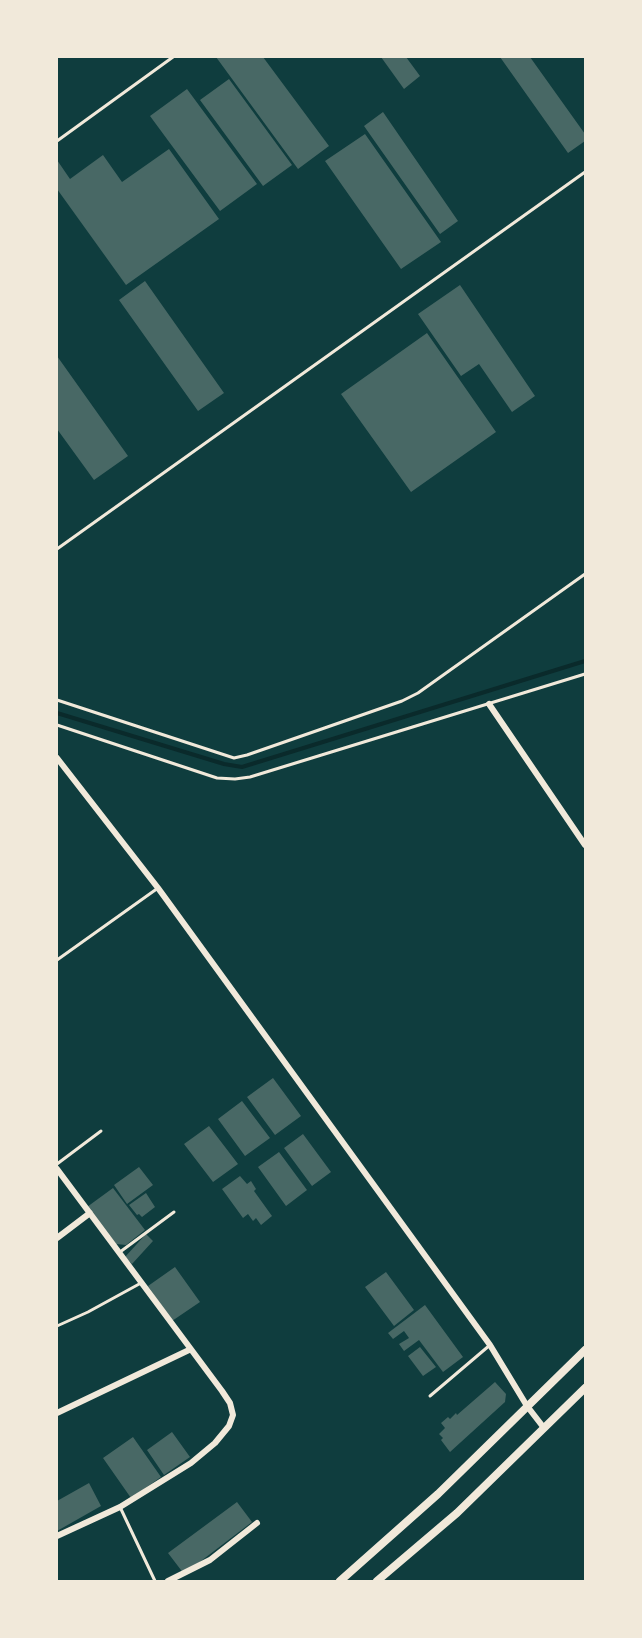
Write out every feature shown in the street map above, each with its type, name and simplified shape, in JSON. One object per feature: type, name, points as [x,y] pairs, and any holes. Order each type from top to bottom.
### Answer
[{"type":"street","points":[[489,704],[585,845]]},
{"type":"street","points":[[57,758],[158,888],[490,1345],[527,1406],[544,1428]]},
{"type":"street","points":[[57,1169],[230,1403],[233,1415],[229,1426],[215,1443],[191,1463],[120,1507],[57,1536]]},
{"type":"street","points":[[57,1238],[90,1213]]},
{"type":"street","points":[[57,1413],[189,1350]]},
{"type":"street","points":[[340,1581],[438,1494],[585,1350]]},
{"type":"street","points":[[376,1581],[457,1513],[585,1388]]},
{"type":"street","points":[[168,1581],[210,1560],[257,1523]]},
{"type":"lane","points":[[57,141],[172,57]]},
{"type":"lane","points":[[57,549],[585,172]]},
{"type":"lane","points":[[57,700],[234,758],[247,755],[410,697],[585,574]]},
{"type":"lane","points":[[57,725],[218,777],[235,779],[250,777],[585,674]]},
{"type":"lane","points":[[57,960],[158,888]]},
{"type":"lane","points":[[57,1164],[101,1131]]},
{"type":"lane","points":[[119,1253],[174,1212]]},
{"type":"lane","points":[[57,1326],[141,1283]]},
{"type":"lane","points":[[430,1396],[490,1345]]},
{"type":"lane","points":[[120,1507],[155,1581]]},
{"type":"building","points":[[216,57],[263,57],[329,146],[298,169]]},
{"type":"building","points":[[381,57],[406,57],[420,76],[404,89]]},
{"type":"building","points":[[500,57],[530,57],[585,134],[585,141],[568,153]]},
{"type":"building","points":[[229,79],[292,165],[263,186],[200,100]]},
{"type":"building","points":[[187,89],[257,184],[220,211],[150,116]]},
{"type":"building","points":[[383,112],[458,221],[440,234],[364,126]]},
{"type":"building","points":[[365,134],[441,242],[401,269],[325,161]]},
{"type":"building","points":[[169,149],[219,219],[126,285],[57,189],[57,160],[70,179],[103,155],[122,182]]},
{"type":"building","points":[[145,281],[224,393],[198,411],[119,300]]},
{"type":"building","points":[[460,285],[535,396],[512,412],[479,364],[461,376],[418,314]]},
{"type":"building","points":[[427,333],[496,432],[411,492],[341,394]]},
{"type":"building","points":[[57,356],[128,456],[94,480],[57,429]]},
{"type":"building","points":[[273,1078],[301,1116],[275,1135],[247,1097]]},
{"type":"building","points":[[242,1101],[270,1138],[245,1156],[218,1119]]},
{"type":"building","points":[[209,1126],[238,1164],[213,1182],[184,1144]]},
{"type":"building","points":[[303,1134],[331,1172],[312,1186],[284,1148]]},
{"type":"building","points":[[279,1152],[307,1190],[286,1206],[258,1167]]},
{"type":"building","points":[[139,1167],[153,1185],[127,1204],[114,1185]]},
{"type":"building","points":[[240,1176],[247,1184],[251,1181],[256,1189],[254,1191],[272,1216],[261,1225],[256,1218],[253,1221],[248,1214],[243,1218],[222,1189]]},
{"type":"building","points":[[113,1188],[145,1230],[126,1245],[116,1244],[87,1207]]},
{"type":"building","points":[[146,1193],[155,1207],[142,1217],[137,1215],[129,1205]]},
{"type":"building","points":[[146,1234],[153,1241],[132,1264],[125,1257]]},
{"type":"building","points":[[175,1267],[200,1302],[172,1321],[148,1286]]},
{"type":"building","points":[[386,1272],[414,1310],[394,1326],[365,1287]]},
{"type":"building","points":[[425,1305],[463,1357],[443,1372],[419,1340],[404,1351],[399,1344],[409,1338],[404,1331],[393,1339],[388,1333]]},
{"type":"building","points":[[420,1347],[436,1367],[423,1376],[408,1356]]},
{"type":"building","points":[[495,1382],[506,1394],[505,1402],[450,1452],[439,1434],[445,1428],[441,1423],[456,1413],[457,1415]]},
{"type":"building","points":[[172,1432],[190,1457],[164,1475],[147,1450]]},
{"type":"building","points":[[133,1437],[161,1477],[131,1498],[103,1458]]},
{"type":"building","points":[[89,1483],[101,1506],[57,1531],[57,1501]]},
{"type":"building","points":[[237,1502],[252,1522],[184,1574],[168,1553]]},
{"type":"waterway","points":[[57,713],[224,764],[242,767],[585,661]]}]
